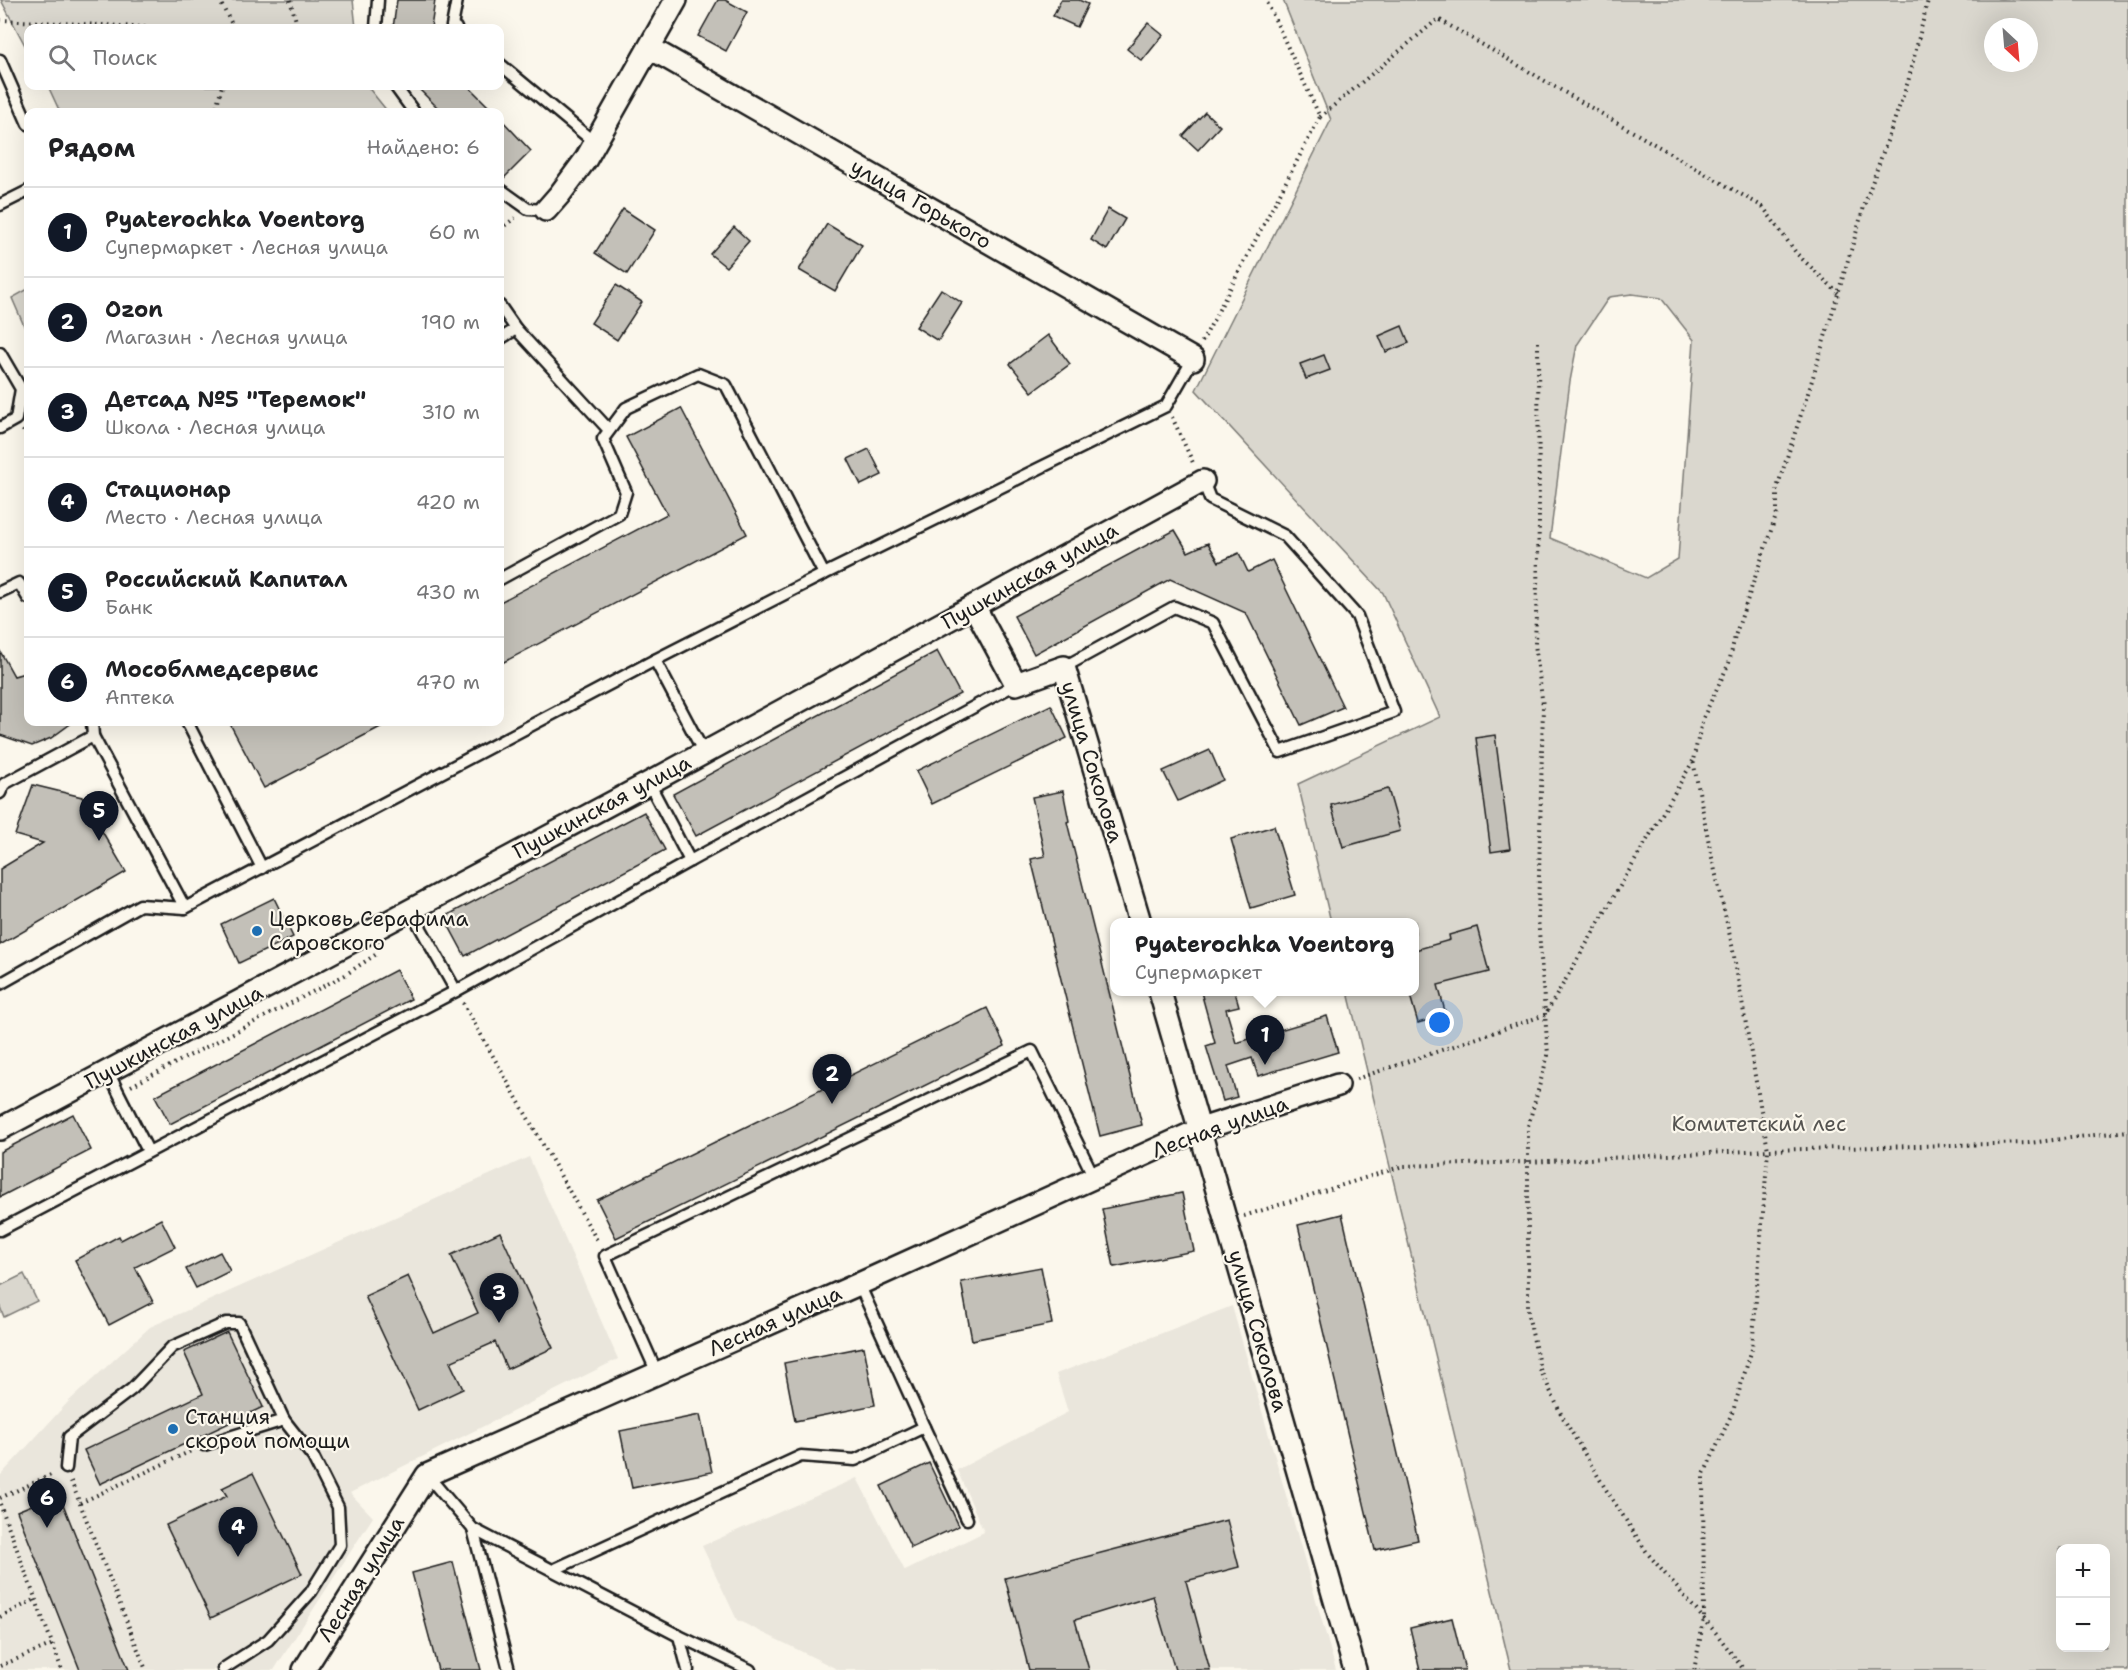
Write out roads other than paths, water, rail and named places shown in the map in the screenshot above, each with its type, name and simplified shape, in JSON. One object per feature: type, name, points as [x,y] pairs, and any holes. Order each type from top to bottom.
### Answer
[{"type":"street","points":[[546,210],[560,194],[595,143],[676,0]]},
{"type":"street","name":"улица Горького","points":[[650,48],[1193,359]]},
{"type":"street","name":"Пушкинская улица","points":[[0,1129],[649,783],[1203,482]]},
{"type":"street","points":[[974,606],[1016,684]]},
{"type":"street","name":"улица Соколова","points":[[1016,684],[1064,667],[1139,918]]},
{"type":"street","name":"улица Соколова","points":[[1161,996],[1355,1670]]},
{"type":"street","name":"Лесная улица","points":[[304,1670],[427,1475],[860,1284],[1201,1129],[1338,1085]]},
{"type":"lane","points":[[376,24],[378,0]]},
{"type":"lane","points":[[452,24],[457,0]]},
{"type":"lane","points":[[0,60],[24,115]]},
{"type":"lane","points":[[504,67],[595,143]]},
{"type":"lane","points":[[398,90],[411,108]]},
{"type":"lane","points":[[504,192],[528,209],[546,210]]},
{"type":"lane","points":[[0,205],[24,193]]},
{"type":"lane","points":[[504,312],[516,329],[609,430]]},
{"type":"lane","points":[[504,336],[516,329]]},
{"type":"lane","points":[[0,353],[21,389],[16,419],[0,428]]},
{"type":"lane","points":[[0,984],[140,906],[185,908],[655,660],[1166,406],[1193,359]]},
{"type":"lane","points":[[504,577],[619,514],[626,492],[603,439],[626,408],[698,374],[726,385],[824,574]]},
{"type":"lane","points":[[1064,667],[1174,607],[1213,623],[1280,752],[1394,712],[1357,616],[1285,536],[1210,499],[1203,482]]},
{"type":"lane","points":[[0,592],[18,583],[24,591]]},
{"type":"lane","points":[[655,660],[704,753]]},
{"type":"lane","points":[[0,1230],[456,990],[1016,684]]},
{"type":"lane","points":[[92,726],[93,736],[185,908]]},
{"type":"lane","points":[[189,726],[262,868]]},
{"type":"lane","points":[[0,793],[4,784],[93,736]]},
{"type":"lane","points":[[649,783],[690,861]]},
{"type":"lane","points":[[410,909],[456,990]]},
{"type":"lane","points":[[657,1373],[605,1256],[1032,1051],[1094,1177]]},
{"type":"lane","points":[[108,1072],[148,1151]]},
{"type":"lane","points":[[860,1284],[967,1519]]},
{"type":"lane","points":[[66,1468],[69,1437],[132,1389],[172,1347],[226,1323],[239,1323],[284,1420],[313,1457],[338,1507],[340,1545],[311,1592],[268,1640],[223,1669]]},
{"type":"lane","points":[[204,1445],[284,1420]]},
{"type":"lane","points":[[553,1570],[801,1456],[855,1460],[924,1427]]},
{"type":"lane","points":[[427,1475],[473,1530],[750,1670]]},
{"type":"lane","points":[[473,1530],[509,1670]]},
{"type":"lane","points":[[679,1636],[688,1670]]},
{"type":"place","name":"Российский Капитал","points":[[99,841]]},
{"type":"place","name":"Церковь Серафима Саровского","points":[[257,931]]},
{"type":"place","name":"Pyaterochka Voentorg","points":[[1265,1065]]},
{"type":"place","name":"Ozon","points":[[832,1104]]},
{"type":"place","name":"Детсад №5 \"Теремок\"","points":[[499,1323]]},
{"type":"place","name":"Станция скорой помощи","points":[[173,1429]]},
{"type":"place","name":"Мособлмедсервис","points":[[47,1528]]},
{"type":"place","name":"Стационар","points":[[238,1557]]},
{"type":"park label","name":"Комитетский лес","points":[[1759,1124]]}]
